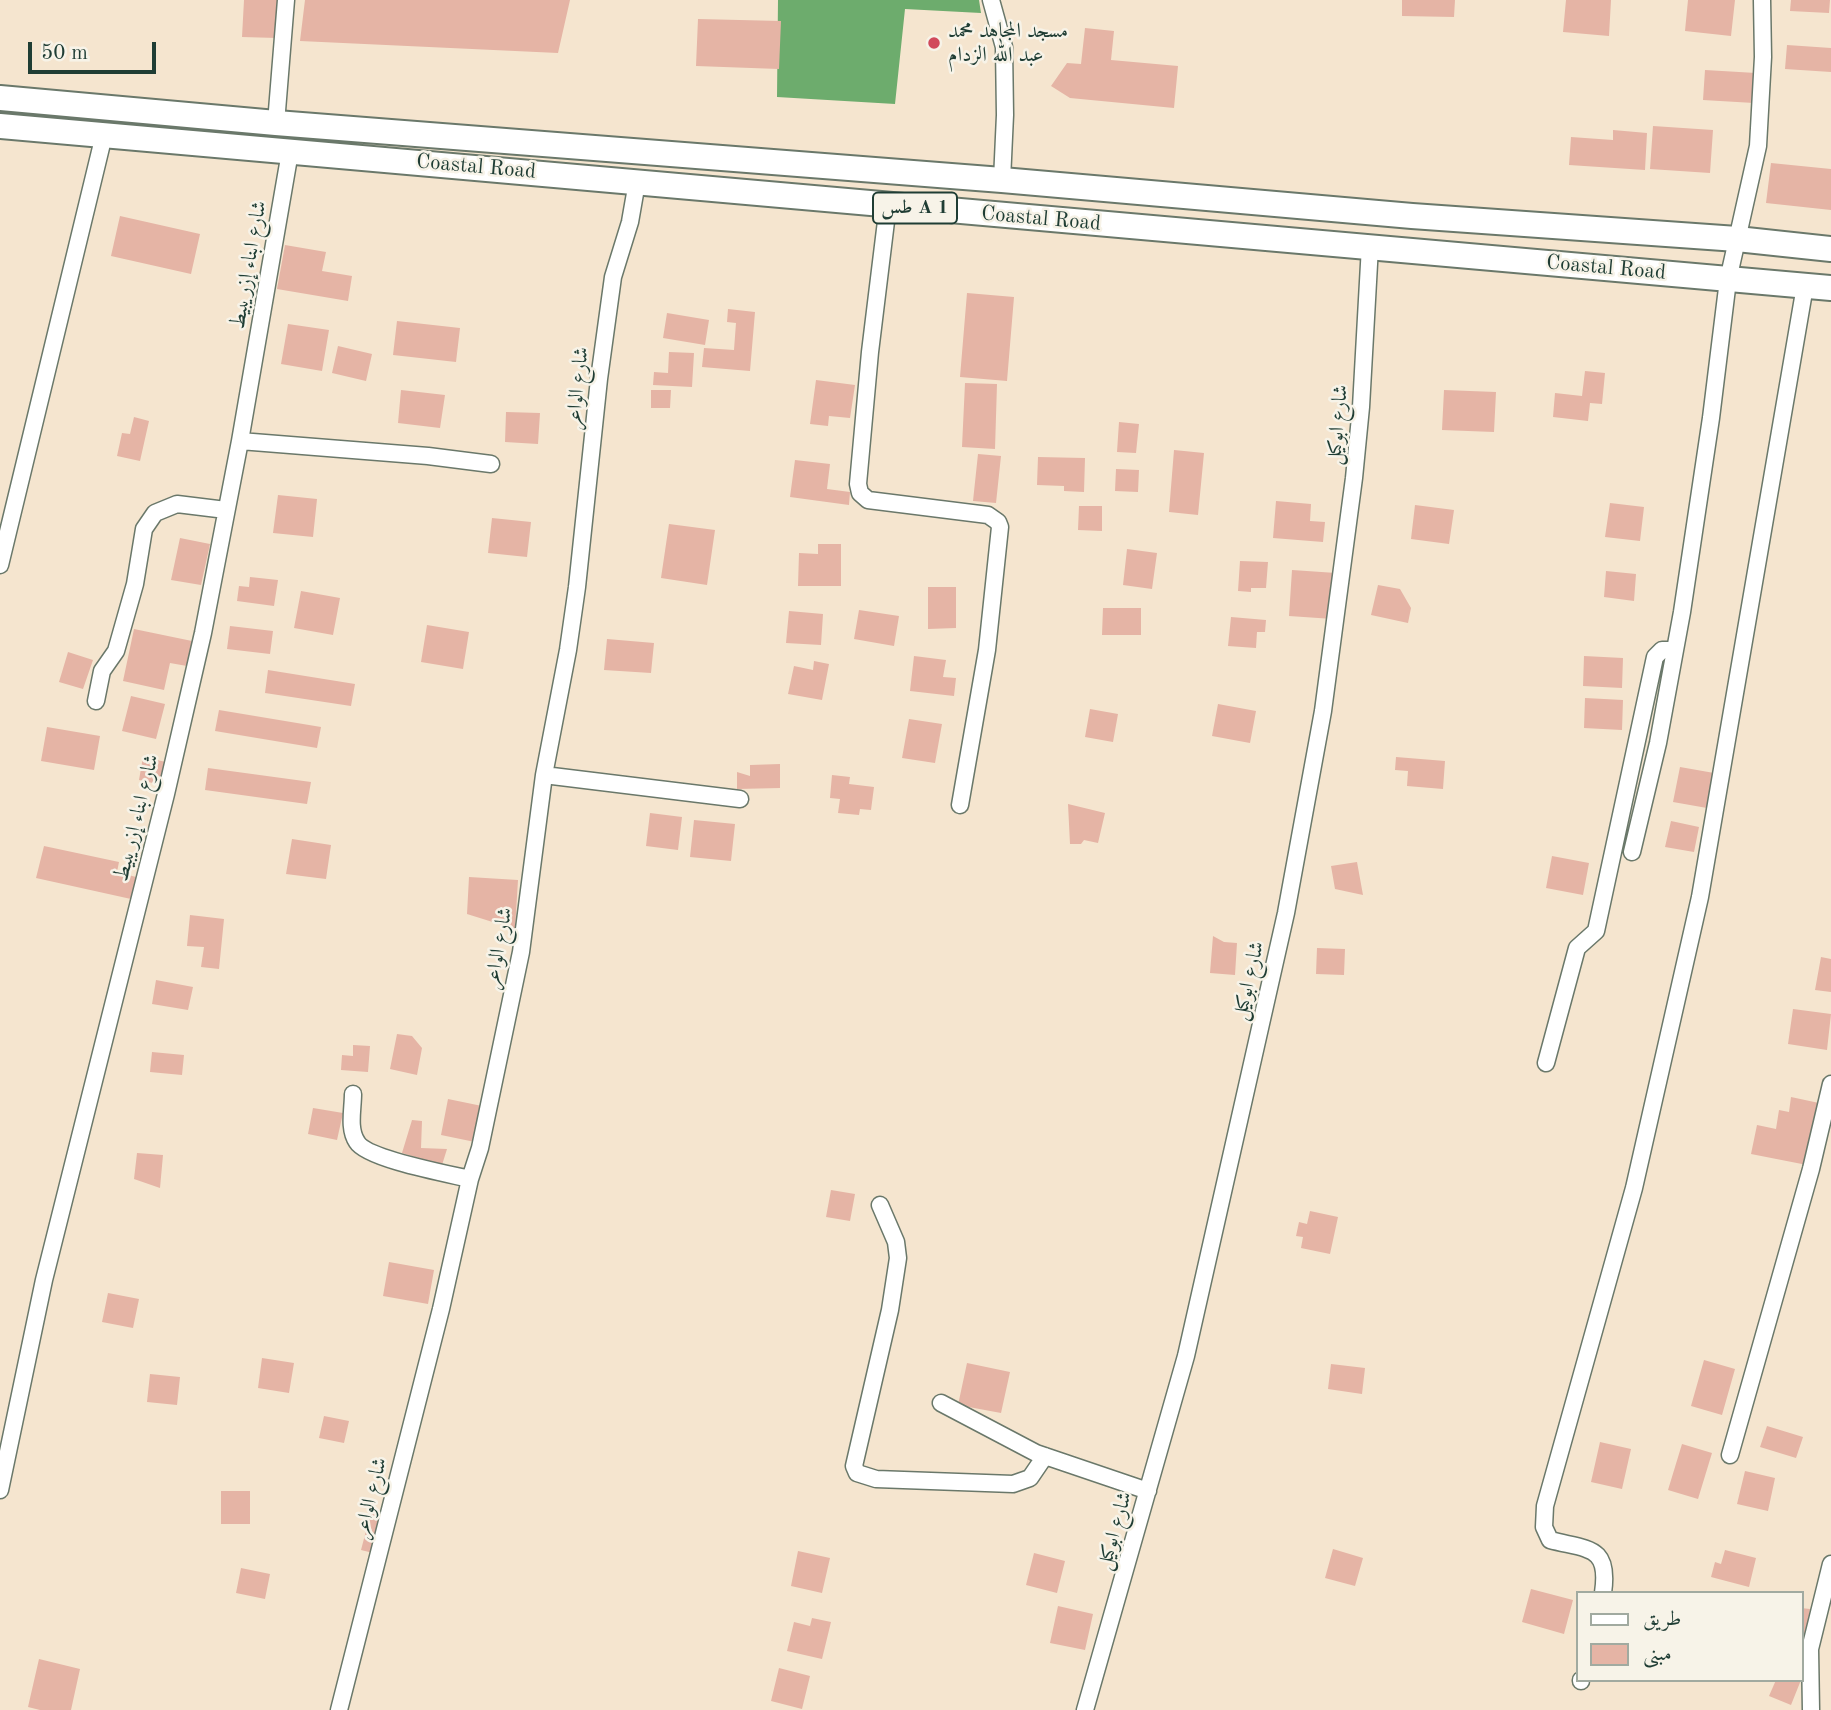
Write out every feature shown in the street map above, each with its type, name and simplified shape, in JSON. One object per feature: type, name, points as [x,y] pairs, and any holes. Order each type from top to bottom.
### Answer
[{"type":"highway","name":"Coastal Road","points":[[0,98],[1412,216],[1737,239],[1831,249]]},
{"type":"highway","name":"Coastal Road","points":[[0,126],[1831,288]]},
{"type":"street","points":[[276,123],[286,0]]},
{"type":"street","points":[[991,0],[1004,47],[1002,180]]},
{"type":"street","points":[[1632,852],[1658,743],[1675,650],[1711,418],[1728,280],[1758,146],[1763,57],[1762,0]]},
{"type":"street","points":[[0,565],[104,135]]},
{"type":"street","name":"شارع ابناء إزريبيط","points":[[0,1490],[44,1280],[166,794],[203,633],[240,441],[290,152]]},
{"type":"street","name":"شارع الواعر","points":[[339,1710],[480,1147],[521,952],[544,775],[572,625],[613,277],[630,222],[637,182]]},
{"type":"street","points":[[888,205],[870,352],[858,484],[860,493],[868,500],[988,515],[998,522],[1000,527],[987,650],[960,805]]},
{"type":"street","name":"شارع ابوكيل","points":[[1085,1710],[1186,1356],[1286,913],[1323,711],[1358,443],[1370,246]]},
{"type":"street","points":[[1603,1591],[1606,1572],[1601,1558],[1595,1552],[1550,1540],[1544,1527],[1545,1506],[1634,1188],[1700,897],[1805,286]]},
{"type":"street","points":[[240,441],[428,456],[491,464]]},
{"type":"street","points":[[96,701],[102,671],[116,651],[135,584],[144,529],[155,513],[177,504],[226,510]]},
{"type":"street","points":[[1546,1063],[1577,948],[1596,931],[1655,657],[1662,650],[1675,650]]},
{"type":"street","points":[[544,775],[740,799]]},
{"type":"street","points":[[1730,1455],[1811,1170],[1831,1084]]},
{"type":"street","points":[[353,1094],[352,1130],[360,1146],[377,1155],[470,1180]]},
{"type":"street","points":[[880,1205],[896,1242],[898,1258],[890,1310],[854,1466],[857,1473],[876,1479],[1013,1484],[1030,1478],[1045,1456]]},
{"type":"street","points":[[941,1403],[1045,1456],[1148,1490]]},
{"type":"street","points":[[1811,1710],[1810,1649],[1831,1564]]},
{"type":"green space","points":[[778,0],[979,0],[981,13],[905,9],[895,104],[777,97]]},
{"type":"building","points":[[244,0],[279,0],[277,38],[242,37]]},
{"type":"building","points":[[305,0],[570,0],[558,53],[300,41]]},
{"type":"building","points":[[1402,0],[1455,0],[1454,17],[1402,16]]},
{"type":"building","points":[[1566,0],[1611,0],[1609,36],[1563,32]]},
{"type":"building","points":[[1688,0],[1735,0],[1731,36],[1685,31]]},
{"type":"building","points":[[1791,0],[1830,0],[1829,13],[1790,11]]},
{"type":"building","points":[[698,19],[781,21],[779,69],[696,66]]},
{"type":"building","points":[[1085,28],[1114,31],[1111,60],[1178,66],[1174,108],[1070,98],[1051,86],[1067,63],[1081,64]]},
{"type":"building","points":[[1787,45],[1831,48],[1831,72],[1785,69]]},
{"type":"building","points":[[1705,70],[1756,73],[1754,103],[1703,100]]},
{"type":"building","points":[[1653,126],[1713,130],[1710,173],[1650,169]]},
{"type":"building","points":[[1613,130],[1647,133],[1645,170],[1569,165],[1571,137],[1613,140]]},
{"type":"building","points":[[1771,163],[1831,169],[1831,210],[1766,203]]},
{"type":"building","points":[[120,216],[200,234],[191,274],[111,256]]},
{"type":"building","points":[[285,245],[326,252],[322,271],[352,276],[348,301],[277,289]]},
{"type":"building","points":[[967,293],[1014,297],[1007,381],[960,377]]},
{"type":"building","points":[[728,309],[755,312],[750,371],[702,367],[704,348],[734,350],[736,323],[727,322]]},
{"type":"building","points":[[667,313],[709,320],[705,345],[663,338]]},
{"type":"building","points":[[397,321],[460,328],[456,362],[393,355]]},
{"type":"building","points":[[288,324],[329,330],[322,371],[281,364]]},
{"type":"building","points":[[338,346],[372,354],[366,381],[332,373]]},
{"type":"building","points":[[669,352],[694,353],[692,387],[653,385],[654,372],[668,373]]},
{"type":"building","points":[[1585,371],[1605,373],[1602,404],[1590,403],[1588,421],[1553,417],[1555,393],[1582,396]]},
{"type":"building","points":[[816,380],[855,385],[850,418],[829,416],[828,426],[810,424]]},
{"type":"building","points":[[965,383],[997,384],[995,449],[962,447]]},
{"type":"building","points":[[401,390],[445,395],[440,428],[398,423]]},
{"type":"building","points":[[651,390],[671,390],[670,408],[651,408]]},
{"type":"building","points":[[1444,390],[1496,392],[1494,432],[1442,430]]},
{"type":"building","points":[[506,412],[540,413],[538,444],[505,442]]},
{"type":"building","points":[[134,417],[149,421],[140,461],[117,456],[122,433],[130,434]]},
{"type":"building","points":[[1119,422],[1139,424],[1136,453],[1117,452]]},
{"type":"building","points":[[1174,450],[1204,453],[1198,515],[1169,512]]},
{"type":"building","points":[[978,454],[1001,456],[996,503],[973,501]]},
{"type":"building","points":[[1038,457],[1085,458],[1084,492],[1064,491],[1064,486],[1037,485]]},
{"type":"building","points":[[795,460],[830,464],[827,489],[850,492],[849,505],[790,497]]},
{"type":"building","points":[[1116,469],[1139,470],[1138,492],[1115,491]]},
{"type":"building","points":[[278,495],[317,499],[313,537],[273,533]]},
{"type":"building","points":[[1276,501],[1311,504],[1310,521],[1325,522],[1323,542],[1273,538]]},
{"type":"building","points":[[1610,503],[1644,507],[1640,541],[1605,537]]},
{"type":"building","points":[[1415,505],[1454,510],[1449,544],[1411,539]]},
{"type":"building","points":[[1079,506],[1102,506],[1102,531],[1078,530]]},
{"type":"building","points":[[492,518],[531,522],[527,557],[488,553]]},
{"type":"building","points":[[669,524],[715,530],[707,585],[661,578]]},
{"type":"building","points":[[180,538],[210,544],[201,585],[171,580]]},
{"type":"building","points":[[818,544],[841,544],[841,586],[798,586],[799,553],[818,554]]},
{"type":"building","points":[[1127,549],[1157,553],[1152,589],[1123,585]]},
{"type":"building","points":[[1240,561],[1268,562],[1266,588],[1251,588],[1251,592],[1238,591]]},
{"type":"building","points":[[1292,570],[1336,573],[1333,619],[1289,616]]},
{"type":"building","points":[[1606,571],[1636,574],[1634,601],[1604,597]]},
{"type":"building","points":[[250,577],[278,580],[274,606],[237,601],[239,586],[249,587]]},
{"type":"building","points":[[1378,585],[1400,589],[1411,608],[1408,623],[1371,615]]},
{"type":"building","points":[[928,587],[956,587],[956,628],[928,629]]},
{"type":"building","points":[[301,591],[340,598],[333,635],[294,628]]},
{"type":"building","points":[[1103,608],[1141,608],[1141,635],[1102,635]]},
{"type":"building","points":[[859,610],[899,616],[894,646],[854,639]]},
{"type":"building","points":[[789,611],[823,614],[821,645],[786,643]]},
{"type":"building","points":[[1231,617],[1266,620],[1265,632],[1257,632],[1256,648],[1228,646]]},
{"type":"building","points":[[427,625],[469,632],[463,669],[421,662]]},
{"type":"building","points":[[230,626],[273,631],[270,654],[227,649]]},
{"type":"building","points":[[134,629],[192,641],[187,666],[170,663],[164,690],[123,681]]},
{"type":"building","points":[[607,639],[654,643],[651,673],[604,670]]},
{"type":"building","points":[[68,652],[93,660],[83,689],[59,682]]},
{"type":"building","points":[[914,656],[946,660],[943,677],[956,678],[954,696],[910,691]]},
{"type":"building","points":[[1584,656],[1623,658],[1622,688],[1583,686]]},
{"type":"building","points":[[814,661],[829,664],[822,700],[788,694],[794,666],[813,670]]},
{"type":"building","points":[[268,670],[355,684],[351,706],[265,693]]},
{"type":"building","points":[[131,696],[165,704],[156,739],[122,731]]},
{"type":"building","points":[[1585,698],[1623,700],[1622,730],[1584,728]]},
{"type":"building","points":[[1218,704],[1256,711],[1250,743],[1212,736]]},
{"type":"building","points":[[1090,709],[1118,714],[1113,742],[1085,737]]},
{"type":"building","points":[[219,710],[321,727],[317,748],[215,731]]},
{"type":"building","points":[[909,719],[942,724],[935,763],[902,758]]},
{"type":"building","points":[[47,727],[100,736],[94,770],[41,761]]},
{"type":"building","points":[[143,757],[166,762],[162,785],[139,780]]},
{"type":"building","points":[[1396,757],[1445,761],[1443,789],[1407,786],[1408,771],[1395,770]]},
{"type":"building","points":[[780,764],[780,788],[737,789],[737,772],[750,776],[750,765]]},
{"type":"building","points":[[1680,767],[1714,773],[1707,808],[1673,802]]},
{"type":"building","points":[[208,768],[311,782],[307,804],[205,790]]},
{"type":"building","points":[[832,775],[850,777],[849,784],[874,787],[871,810],[860,809],[859,815],[838,813],[840,799],[830,798]]},
{"type":"building","points":[[1068,804],[1105,813],[1098,843],[1084,840],[1081,844],[1070,844]]},
{"type":"building","points":[[650,813],[682,817],[678,850],[646,846]]},
{"type":"building","points":[[694,820],[735,824],[731,861],[690,857]]},
{"type":"building","points":[[1671,821],[1699,827],[1694,852],[1665,847]]},
{"type":"building","points":[[292,839],[331,845],[326,879],[286,874]]},
{"type":"building","points":[[44,846],[119,862],[117,872],[136,877],[131,899],[36,878]]},
{"type":"building","points":[[1552,856],[1589,863],[1583,895],[1546,888]]},
{"type":"building","points":[[1357,862],[1363,895],[1335,889],[1331,866]]},
{"type":"building","points":[[469,877],[518,880],[515,929],[467,914]]},
{"type":"building","points":[[190,915],[224,919],[219,969],[201,967],[204,947],[187,946]]},
{"type":"building","points":[[1213,936],[1224,942],[1237,943],[1235,975],[1210,973]]},
{"type":"building","points":[[1317,948],[1345,949],[1344,975],[1316,974]]},
{"type":"building","points":[[1821,957],[1831,959],[1831,992],[1815,990]]},
{"type":"building","points":[[156,980],[193,987],[188,1010],[152,1004]]},
{"type":"building","points":[[1793,1009],[1831,1014],[1827,1050],[1788,1044]]},
{"type":"building","points":[[397,1034],[412,1036],[422,1048],[417,1075],[390,1069]]},
{"type":"building","points":[[353,1045],[370,1046],[368,1072],[341,1070],[342,1055],[353,1056]]},
{"type":"building","points":[[152,1052],[184,1055],[182,1075],[150,1072]]},
{"type":"building","points":[[1791,1097],[1819,1103],[1807,1165],[1751,1154],[1757,1125],[1776,1129],[1779,1110],[1789,1112]]},
{"type":"building","points":[[448,1099],[482,1106],[475,1142],[441,1135]]},
{"type":"building","points":[[313,1108],[343,1113],[337,1140],[308,1134]]},
{"type":"building","points":[[412,1120],[422,1121],[421,1148],[447,1149],[442,1165],[402,1153]]},
{"type":"building","points":[[137,1153],[163,1155],[160,1188],[134,1179]]},
{"type":"building","points":[[831,1190],[855,1194],[850,1221],[826,1217]]},
{"type":"building","points":[[1310,1211],[1338,1217],[1330,1254],[1301,1248],[1303,1237],[1296,1236],[1299,1222],[1307,1224]]},
{"type":"building","points":[[389,1262],[434,1270],[428,1304],[383,1296]]},
{"type":"building","points":[[108,1293],[139,1299],[133,1328],[102,1322]]},
{"type":"building","points":[[262,1358],[294,1363],[289,1393],[258,1388]]},
{"type":"building","points":[[1704,1360],[1735,1369],[1722,1415],[1691,1406]]},
{"type":"building","points":[[967,1363],[1010,1372],[1001,1413],[958,1405]]},
{"type":"building","points":[[1331,1364],[1365,1368],[1362,1394],[1328,1389]]},
{"type":"building","points":[[150,1374],[180,1377],[177,1405],[147,1402]]},
{"type":"building","points":[[324,1416],[349,1421],[344,1443],[319,1438]]},
{"type":"building","points":[[1767,1426],[1803,1437],[1796,1458],[1760,1447]]},
{"type":"building","points":[[1600,1442],[1631,1449],[1622,1489],[1591,1482]]},
{"type":"building","points":[[1682,1444],[1712,1453],[1698,1499],[1668,1490]]},
{"type":"building","points":[[1745,1471],[1775,1478],[1768,1511],[1737,1504]]},
{"type":"building","points":[[221,1491],[250,1491],[250,1524],[221,1524]]},
{"type":"building","points":[[371,1512],[391,1517],[381,1555],[361,1550]]},
{"type":"building","points":[[1333,1549],[1363,1558],[1355,1586],[1325,1578]]},
{"type":"building","points":[[1725,1550],[1756,1558],[1749,1587],[1711,1577],[1715,1562],[1721,1564]]},
{"type":"building","points":[[798,1551],[830,1558],[822,1593],[791,1586]]},
{"type":"building","points":[[1034,1553],[1065,1561],[1057,1593],[1026,1585]]},
{"type":"building","points":[[241,1568],[270,1574],[265,1599],[236,1593]]},
{"type":"building","points":[[1531,1589],[1573,1600],[1564,1634],[1522,1622]]},
{"type":"building","points":[[1058,1606],[1093,1614],[1085,1650],[1050,1643]]},
{"type":"building","points":[[1803,1608],[1810,1609],[1803,1651]]},
{"type":"building","points":[[812,1618],[831,1622],[822,1659],[787,1651],[794,1622],[810,1626]]},
{"type":"building","points":[[39,1659],[80,1669],[71,1710],[40,1710],[28,1707]]},
{"type":"building","points":[[779,1668],[810,1676],[802,1709],[771,1701]]},
{"type":"building","points":[[1775,1682],[1800,1682],[1791,1705],[1769,1696]]},
{"type":"place","name":"مسجد المجاهد محمد عبد الله الزدام","points":[[934,43]]}]
